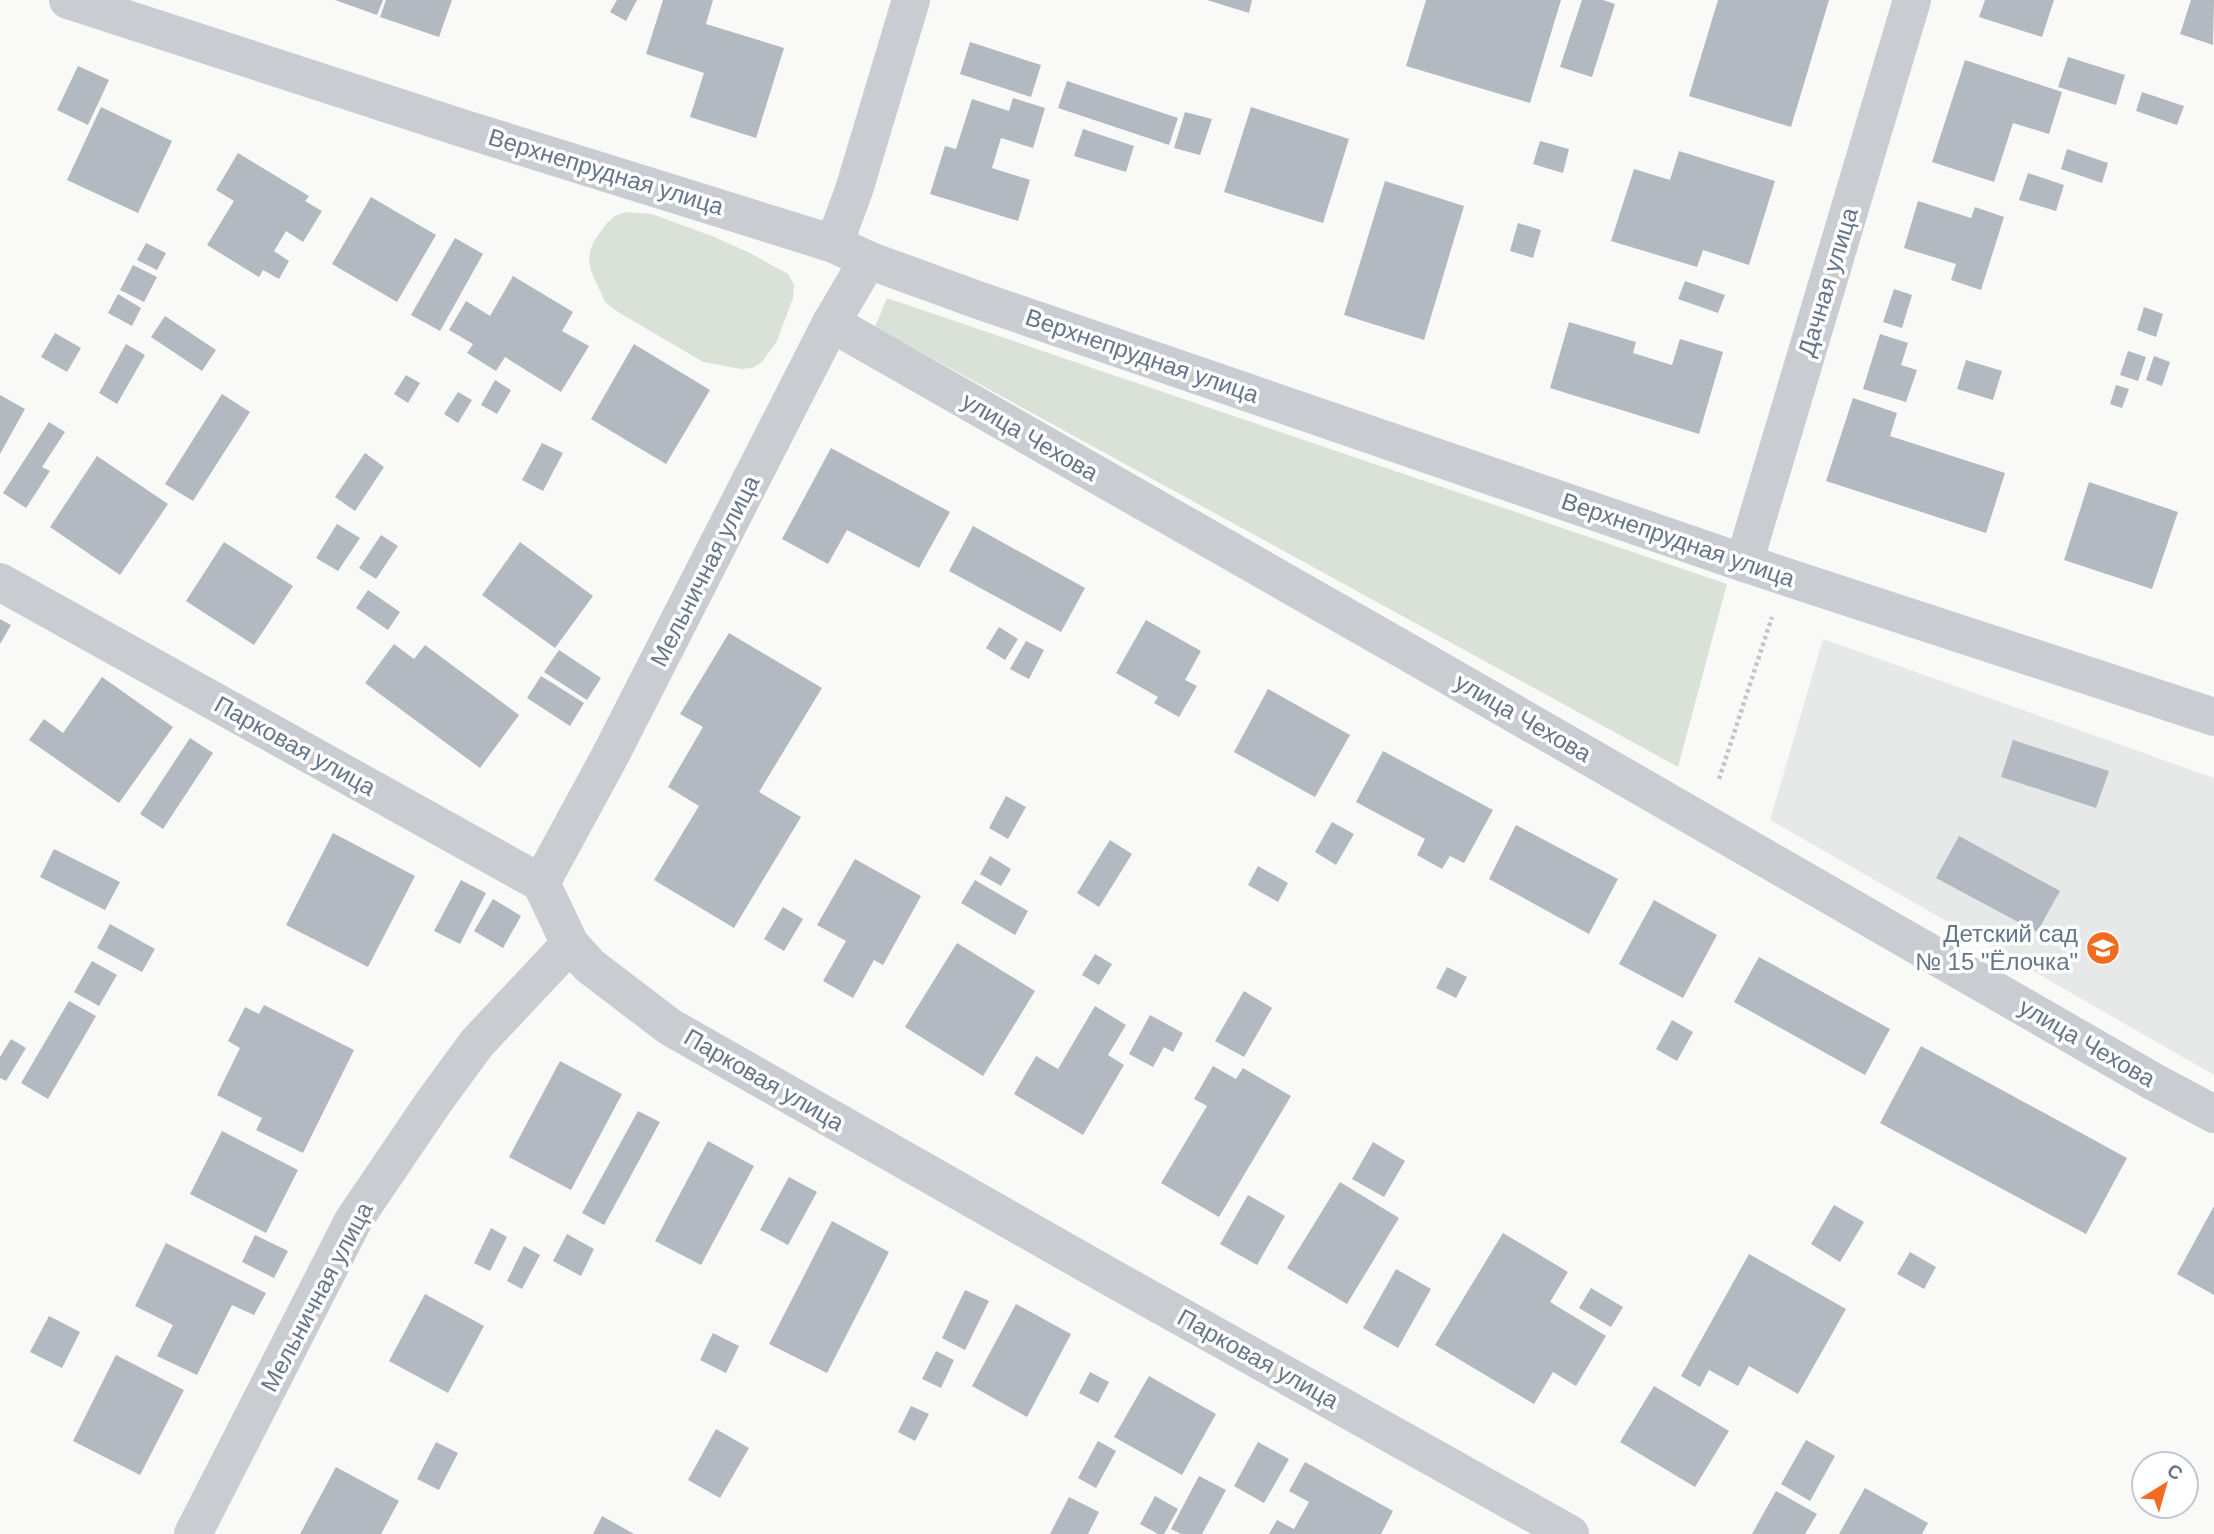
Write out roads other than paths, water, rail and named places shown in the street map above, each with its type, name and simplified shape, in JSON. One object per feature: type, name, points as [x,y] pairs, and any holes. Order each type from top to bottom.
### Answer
[{"type":"street","name":"Верхнепрудная улица","points":[[68,0],[465,129],[834,244],[868,260],[988,304],[1785,577],[2214,717]]},
{"type":"street","points":[[834,244],[854,190],[911,0]]},
{"type":"street","name":"Дачная улица","points":[[1744,563],[1912,0]]},
{"type":"street","name":"Мельничная улица","points":[[541,883],[610,756],[831,323],[868,260]]},
{"type":"street","name":"улица Чехова","points":[[831,323],[2214,1114]]},
{"type":"street","name":"Парковая улица","points":[[0,582],[541,883],[570,944],[590,966],[670,1027],[1570,1534]]},
{"type":"street","name":"Мельничная улица","points":[[193,1534],[353,1221],[477,1043],[570,944]]},
{"type":"place","name":"Детский сад № 15 \"Ёлочка\"","points":[[2103,948]]}]
